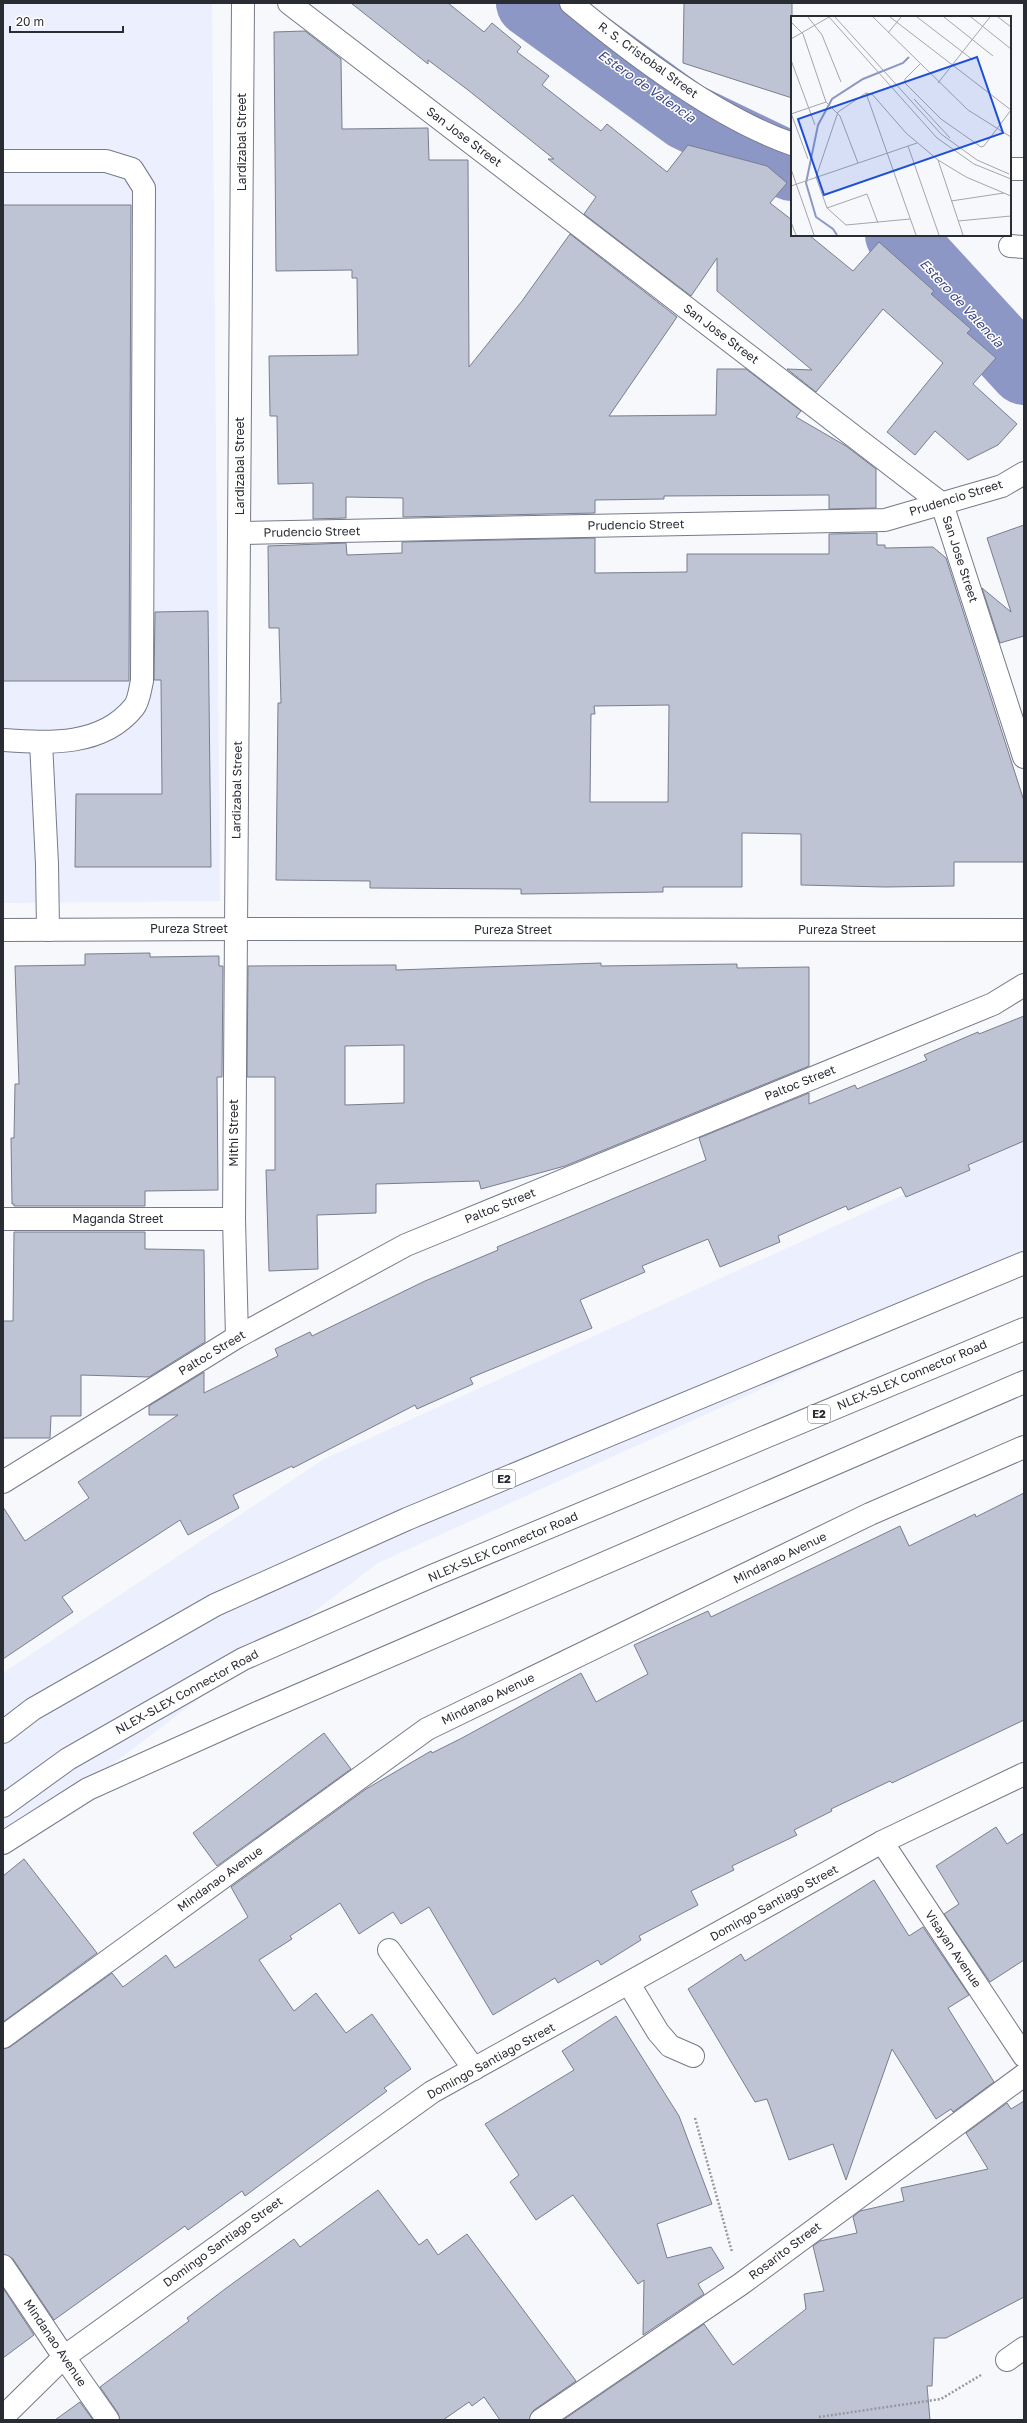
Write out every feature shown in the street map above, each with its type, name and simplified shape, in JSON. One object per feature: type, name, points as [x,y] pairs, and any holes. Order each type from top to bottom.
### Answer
[{"type":"main road","name":"Lardizabal Street","points":[[236,929],[243,3]]},
{"type":"main road","name":"San Jose Street","points":[[289,3],[942,504],[1024,757]]},
{"type":"main road","name":"R. S. Cristobal Street","points":[[571,3],[680,85],[748,126],[791,144]]},
{"type":"main road","points":[[3,161],[106,161],[132,169],[144,188],[142,681],[135,706],[117,723],[91,737],[41,742],[3,740]]},
{"type":"main road","points":[[1011,169],[1024,169]]},
{"type":"main road","name":"Prudencio Street","points":[[239,533],[885,520],[1002,486],[1024,473]]},
{"type":"main road","points":[[41,742],[48,864],[48,930]]},
{"type":"main road","name":"Mithi Street","points":[[236,929],[234,1219],[238,1336]]},
{"type":"main road","name":"Pureza Street","points":[[3,930],[1024,930]]},
{"type":"main road","name":"Paltoc Street","points":[[3,1482],[238,1336],[406,1245],[993,1004],[1024,985]]},
{"type":"main road","name":"Maganda Street","points":[[3,1220],[234,1219]]},
{"type":"main road","name":"E2","points":[[3,1732],[33,1709],[215,1605],[407,1519],[1024,1263]]},
{"type":"main road","name":"NLEX-SLEX Connector Road","points":[[3,1806],[68,1759],[243,1659],[439,1573],[1024,1329]]},
{"type":"main road","points":[[3,1843],[88,1789],[263,1711],[1024,1382]]},
{"type":"main road","name":"Mindanao Avenue","points":[[3,2037],[427,1729],[870,1514],[1024,1447]]},
{"type":"main road","name":"Domingo Santiago Street","points":[[3,2417],[64,2357],[432,2092],[629,1984],[882,1842],[1024,1774]]},
{"type":"main road","name":"Visayan Avenue","points":[[882,1842],[1024,2056]]},
{"type":"main road","points":[[389,1950],[474,2069]]},
{"type":"main road","points":[[629,1984],[670,2046],[693,2056]]},
{"type":"main road","name":"Rosarito Street","points":[[541,2420],[741,2284],[1024,2074]]},
{"type":"main road","name":"Mindanao Avenue","points":[[3,2266],[108,2420]]},
{"type":"main road","points":[[1006,2360],[1024,2348]]},
{"type":"path","points":[[695,2118],[741,2284]]},
{"type":"path","points":[[819,2417],[941,2399],[1006,2360]]},
{"type":"shaded area","points":[[3,3],[212,3],[220,901],[3,903]]},
{"type":"shaded area","points":[[1024,1140],[1024,1270],[378,1563],[65,1800],[3,1855],[3,1673],[324,1459]]},
{"type":"building","points":[[351,3],[448,3],[484,32],[492,23],[521,47],[517,52],[549,76],[542,85],[601,131],[607,124],[667,172],[688,145],[767,166],[787,183],[770,203],[791,219],[791,236],[810,236],[853,271],[879,242],[934,291],[931,294],[971,329],[967,333],[996,358],[973,384],[1017,424],[998,445],[968,460],[935,431],[915,455],[887,432],[943,363],[883,309],[816,392],[787,369],[812,370],[717,291],[717,258],[691,296],[584,214],[596,197],[548,159],[554,159],[428,60],[428,64]]},
{"type":"building","points":[[684,3],[792,3],[791,98],[683,63]]},
{"type":"building","points":[[305,31],[341,59],[342,129],[428,128],[429,160],[468,160],[469,367],[522,301],[570,234],[677,317],[609,416],[716,415],[717,369],[746,369],[801,411],[796,417],[846,446],[876,469],[876,508],[829,509],[829,495],[664,496],[664,499],[595,500],[595,513],[403,517],[403,498],[346,497],[346,518],[313,519],[313,483],[278,484],[277,416],[270,416],[269,356],[358,355],[357,278],[352,278],[352,270],[276,271],[274,32]]},
{"type":"building","points":[[3,205],[131,205],[129,681],[3,681]]},
{"type":"building","points":[[1024,525],[1024,636],[1000,643],[982,588],[1011,612],[987,538]]},
{"type":"building","points":[[877,533],[877,545],[885,545],[885,548],[933,547],[946,558],[1024,801],[1024,862],[954,862],[954,886],[885,887],[801,885],[801,834],[742,833],[742,887],[663,887],[663,892],[521,894],[521,889],[370,888],[370,881],[276,880],[278,703],[281,703],[279,628],[269,628],[268,546],[346,543],[347,555],[402,553],[402,542],[595,538],[595,573],[687,572],[687,554],[829,554],[829,534]],"holes":[[[669,705],[668,802],[590,802],[591,714],[595,714],[594,706]]]},
{"type":"building","points":[[208,611],[211,867],[75,867],[76,794],[162,794],[161,680],[154,680],[155,612]]},
{"type":"building","points":[[150,953],[150,957],[219,956],[219,966],[223,966],[222,1077],[217,1077],[218,1190],[145,1191],[145,1206],[14,1206],[14,1204],[12,1204],[11,1138],[14,1138],[15,1084],[19,1084],[15,966],[85,965],[85,954]]},
{"type":"building","points":[[601,963],[601,966],[737,964],[737,968],[809,967],[809,1066],[565,1166],[481,1189],[479,1181],[376,1184],[376,1213],[317,1215],[318,1269],[269,1271],[266,1170],[275,1170],[275,1077],[247,1077],[248,966],[396,965],[396,970]],"holes":[[[404,1045],[404,1103],[345,1105],[345,1046]]]},
{"type":"building","points":[[1024,1016],[1024,1141],[968,1165],[970,1170],[906,1197],[901,1187],[848,1210],[846,1206],[778,1236],[780,1242],[720,1267],[708,1239],[642,1266],[645,1272],[580,1300],[592,1328],[470,1378],[473,1384],[417,1409],[415,1405],[293,1468],[292,1466],[233,1495],[239,1508],[188,1535],[180,1520],[62,1597],[73,1612],[3,1659],[3,1507],[25,1541],[89,1498],[78,1482],[178,1415],[149,1415],[149,1406],[204,1372],[204,1393],[278,1356],[275,1349],[310,1332],[312,1336],[425,1281],[498,1250],[497,1247],[706,1160],[699,1138],[809,1093],[809,1104],[855,1085],[857,1089],[927,1060],[924,1055],[978,1032],[979,1034]]},
{"type":"building","points":[[14,1232],[145,1232],[145,1249],[204,1250],[205,1342],[149,1377],[81,1375],[81,1416],[51,1416],[50,1438],[3,1438],[3,1321],[13,1321]]},
{"type":"building","points":[[1024,1493],[1024,1720],[892,1783],[890,1781],[831,1809],[832,1811],[794,1830],[797,1835],[732,1866],[734,1870],[691,1891],[698,1905],[639,1936],[641,1940],[601,1965],[598,1960],[558,1983],[555,1978],[493,2015],[429,1907],[401,1924],[393,1912],[359,1934],[340,1903],[290,1936],[292,1939],[259,1960],[294,2011],[316,1993],[346,2033],[372,2014],[411,2069],[384,2088],[387,2091],[245,2196],[242,2191],[188,2230],[185,2226],[54,2320],[13,2259],[3,2254],[3,2049],[10,2047],[112,1973],[123,1987],[166,1955],[175,1968],[248,1917],[231,1887],[366,1789],[431,1751],[432,1753],[462,1738],[581,1673],[596,1702],[648,1674],[634,1645],[708,1611],[711,1617],[900,1526],[909,1546],[975,1514],[976,1517]]},
{"type":"building","points":[[324,1733],[351,1769],[217,1866],[193,1833]]},
{"type":"building","points":[[996,1827],[1007,1844],[1024,1833],[1024,1960],[990,1982],[944,1914],[959,1904],[936,1866]]},
{"type":"building","points":[[24,1859],[97,1953],[3,2022],[3,1876]]},
{"type":"building","points":[[874,1880],[909,1936],[923,1927],[969,1995],[948,2008],[994,2082],[953,2112],[951,2109],[936,2119],[892,2049],[846,2180],[833,2144],[789,2160],[767,2099],[755,2102],[688,1989],[741,1954],[745,1961]]},
{"type":"building","points":[[616,2016],[679,2116],[712,2204],[657,2224],[667,2258],[711,2247],[724,2268],[698,2284],[704,2294],[643,2335],[644,2280],[638,2284],[573,2195],[536,2220],[510,2182],[519,2175],[485,2124],[574,2070],[562,2051]]},
{"type":"building","points":[[1024,2101],[1024,2297],[946,2338],[934,2338],[932,2386],[927,2386],[930,2420],[563,2420],[704,2324],[733,2365],[806,2309],[804,2294],[824,2291],[813,2246],[820,2241],[857,2233],[853,2217],[860,2211],[904,2201],[901,2188],[988,2169],[966,2133],[1007,2103],[1011,2109]]},
{"type":"building","points":[[378,2190],[419,2245],[427,2239],[438,2255],[467,2234],[576,2381],[534,2410],[529,2420],[500,2420],[484,2397],[472,2406],[469,2402],[443,2420],[120,2420],[118,2413],[100,2387],[189,2321],[187,2318],[225,2289],[294,2239],[300,2247]]},
{"type":"building","points":[[3,2288],[34,2335],[3,2358]]},
{"type":"building","points":[[80,2402],[93,2420],[55,2420]]},
{"type":"waterway","name":"Estero de Valencia","points":[[530,3],[686,116],[791,167]]},
{"type":"waterway","name":"Estero de Valencia","points":[[900,236],[1024,371]]}]
